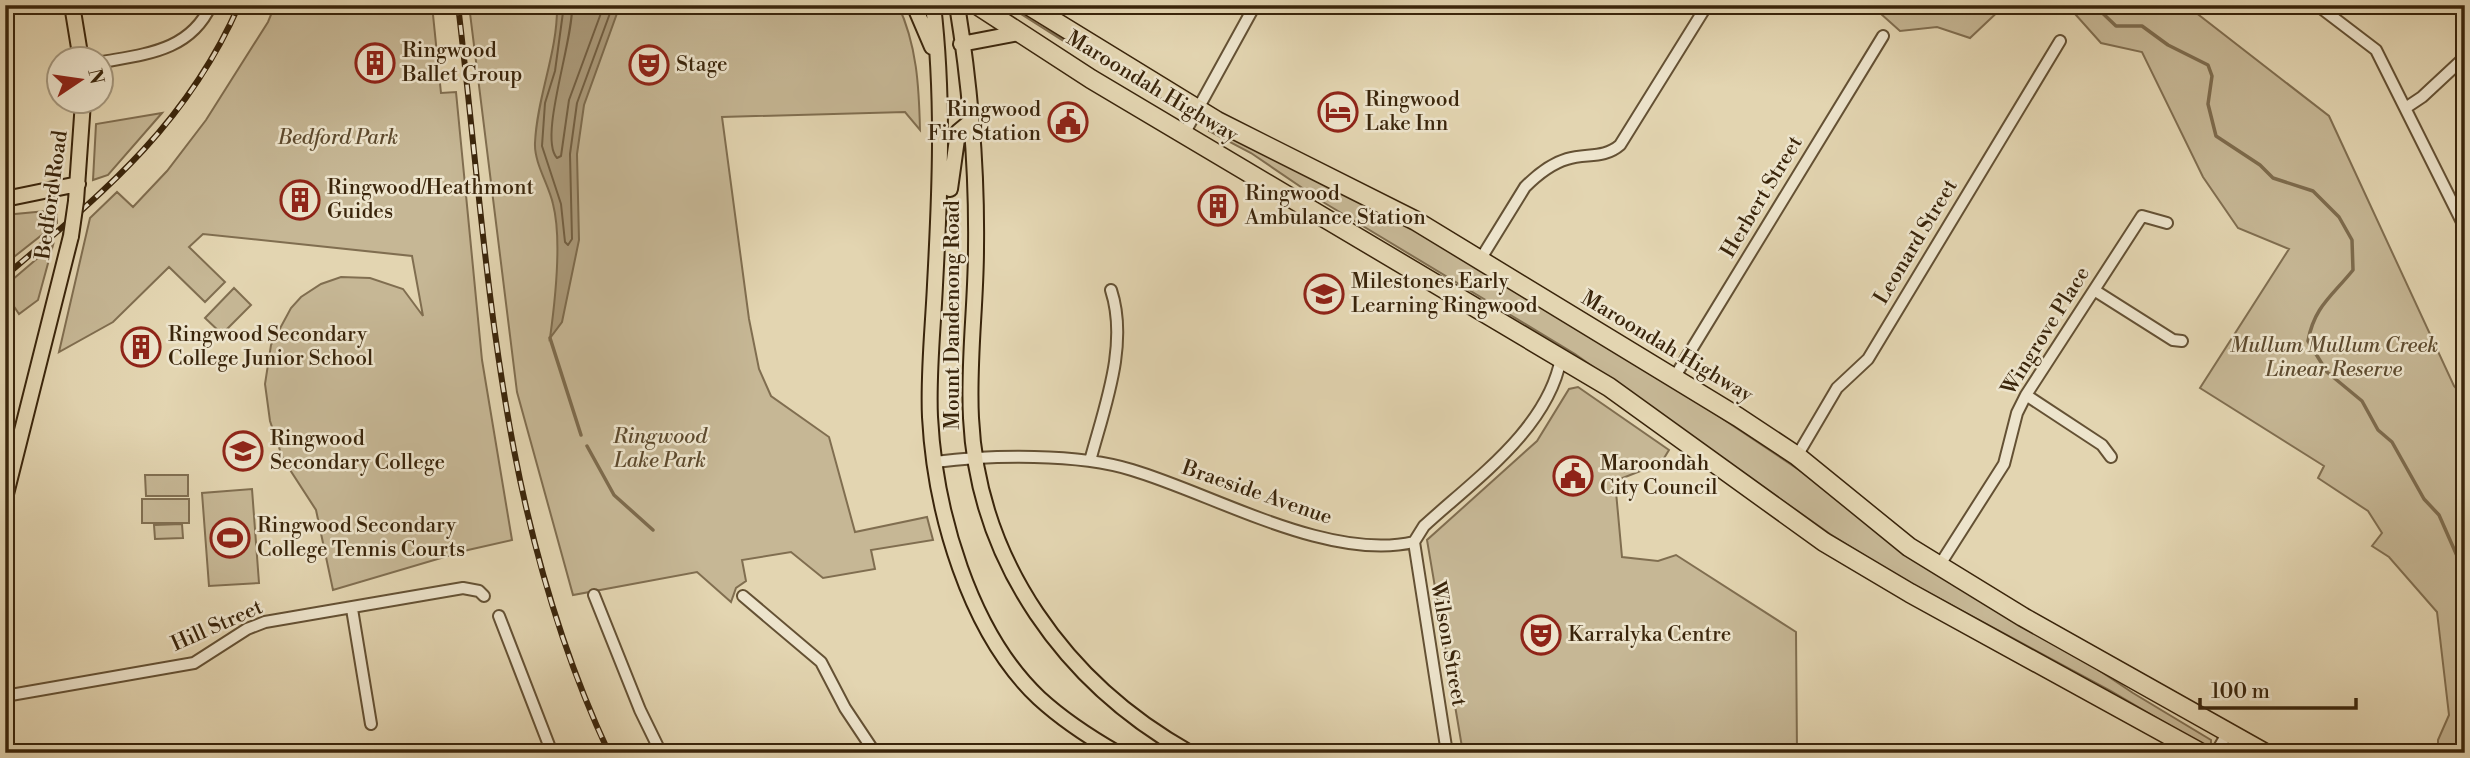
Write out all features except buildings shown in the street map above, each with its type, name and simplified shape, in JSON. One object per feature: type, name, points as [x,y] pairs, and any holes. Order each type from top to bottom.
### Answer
[{"type":"highway","name":"Maroondah Highway","points":[[977,5],[1184,134],[1609,387],[1824,542],[1910,593],[2201,753]]},
{"type":"highway","name":"Maroondah Highway","points":[[1028,5],[1195,109],[1288,159],[1416,221],[1797,456],[1880,526],[1939,566],[2228,732],[2244,748],[2265,753]]},
{"type":"main road","points":[[72,5],[79,46]]},
{"type":"main road","points":[[915,5],[938,61]]},
{"type":"main road","name":"Mount Dandenong Road","points":[[933,5],[941,97],[929,395],[935,462],[955,551],[980,614],[1037,696],[1081,732],[1117,753]]},
{"type":"main road","name":"Mount Dandenong Road","points":[[957,5],[970,122],[975,203],[976,250],[970,376],[975,457],[983,497],[1014,578],[1047,631],[1085,676],[1111,700],[1159,736],[1190,753]]},
{"type":"main road","points":[[961,44],[1018,33]]},
{"type":"main road","name":"Bedford Road","points":[[5,498],[71,236],[78,184],[82,116]]},
{"type":"main road","points":[[950,190],[958,132],[970,122]]},
{"type":"main road","points":[[5,199],[78,184]]},
{"type":"main road","points":[[937,200],[950,190],[962,190],[975,203]]},
{"type":"street","points":[[116,59],[170,48],[191,36],[211,5]]},
{"type":"street","points":[[1184,134],[1195,109],[1255,5]]},
{"type":"street","points":[[1480,260],[1525,187],[1535,177],[1560,161],[1606,154],[1620,145],[1707,5]]},
{"type":"street","points":[[2317,5],[2371,44],[2407,107],[2465,228]]},
{"type":"street","name":"Herbert Street","points":[[1674,378],[1883,36]]},
{"type":"street","name":"Leonard Street","points":[[1797,456],[1837,388],[1868,359],[2060,41]]},
{"type":"street","points":[[2407,107],[2423,97],[2465,57]]},
{"type":"street","name":"Wingrove Place","points":[[1939,566],[2004,464],[2017,413],[2026,396],[2143,216],[2167,223]]},
{"type":"street","points":[[1090,461],[1113,376],[1116,316],[1111,290]]},
{"type":"street","points":[[2094,290],[2173,340],[2182,341]]},
{"type":"street","points":[[1414,542],[1424,526],[1524,431],[1558,378],[1561,358]]},
{"type":"street","points":[[2026,396],[2102,445],[2111,457]]},
{"type":"street","name":"Braeside Avenue","points":[[935,462],[975,457],[1090,461],[1130,469],[1302,532],[1387,547],[1414,542]]},
{"type":"street","name":"Wilson Street","points":[[1414,542],[1447,753]]},
{"type":"street","name":"Hill Street","points":[[5,696],[178,667],[205,657],[247,629],[265,622],[463,588],[479,591],[484,596]]},
{"type":"street","points":[[594,595],[640,710],[661,753]]},
{"type":"street","points":[[743,596],[821,662],[845,708],[875,753]]},
{"type":"street","points":[[352,609],[371,724]]},
{"type":"street","points":[[499,616],[552,753]]},
{"type":"street","points":[[2216,753],[2228,732]]},
{"type":"green space","name":"Bedford Park","points":[[275,5],[432,5],[441,93],[456,92],[482,360],[512,540],[468,550],[333,590],[316,510],[283,459],[270,421],[265,384],[271,345],[291,308],[301,297],[321,284],[341,277],[370,278],[403,289],[423,316],[412,256],[203,234],[189,247],[225,282],[205,302],[169,267],[113,322],[59,352],[90,218],[117,192],[133,207],[167,171],[206,120],[268,22]]},
{"type":"green space","name":"Ringwood Lake Park","points":[[469,5],[898,5],[913,51],[918,82],[920,130],[905,112],[722,117],[749,319],[759,369],[771,396],[829,437],[855,532],[927,517],[933,540],[871,550],[875,569],[823,578],[791,552],[742,560],[746,581],[736,588],[731,602],[697,572],[573,595],[517,392]]},
{"type":"green space","points":[[1007,5],[1014,5],[1087,56]]},
{"type":"green space","points":[[1871,5],[2005,5],[1970,38],[1937,27],[1900,31]]},
{"type":"green space","name":"Mullum Mullum Creek Linear Reserve","points":[[2067,5],[2186,5],[2329,116],[2454,386],[2465,398],[2465,753],[2438,753],[2438,740],[2449,715],[2437,612],[2389,557],[2372,546],[2382,533],[2368,511],[2318,478],[2324,466],[2200,388],[2289,249],[2238,228],[2203,177],[2142,52],[2101,43]]},
{"type":"green space","points":[[162,113],[108,175],[93,180],[96,124]]},
{"type":"green space","points":[[1210,127],[1391,216],[1687,395],[2133,693],[2211,740],[2211,745],[2208,748],[2111,691],[1899,577],[1830,534],[1575,354],[1323,202],[1251,153],[1209,131]]},
{"type":"green space","points":[[56,210],[57,223],[5,264],[5,259],[11,255],[5,242],[5,215]]},
{"type":"green space","points":[[53,245],[38,300],[19,314],[5,293],[5,286]]},
{"type":"green space","points":[[234,288],[251,305],[222,334],[205,318]]},
{"type":"green space","points":[[1578,387],[1669,450],[1661,463],[1615,481],[1622,557],[1658,561],[1676,555],[1796,632],[1797,753],[1463,753],[1427,540],[1537,441],[1569,389]]},
{"type":"green space","points":[[145,475],[188,475],[188,496],[146,496]]},
{"type":"green space","name":"Ringwood Secondary College Tennis Courts","points":[[252,489],[259,583],[209,586],[202,493]]},
{"type":"green space","points":[[142,499],[189,499],[189,523],[142,523]]},
{"type":"green space","points":[[182,524],[183,538],[155,539],[154,525]]},
{"type":"water","points":[[557,5],[620,5],[584,105],[577,154],[579,240],[562,322],[550,338],[556,289],[556,218],[535,151],[535,143],[539,108],[554,40]]},
{"type":"waterway","points":[[2094,5],[2116,26],[2142,26],[2168,45],[2208,65],[2212,76],[2208,104],[2216,136],[2260,165],[2273,178],[2313,191],[2339,217],[2352,240],[2353,270],[2319,310],[2308,341],[2327,372],[2362,401],[2378,430],[2392,442],[2424,499],[2439,515],[2465,574]]},
{"type":"waterway","points":[[550,338],[581,435]]},
{"type":"waterway","points":[[587,446],[614,495],[653,530]]},
{"type":"railway","points":[[5,276],[108,186],[168,122],[218,48],[239,5]]},
{"type":"railway","points":[[458,5],[490,292],[520,479],[542,571],[571,662],[609,753]]},
{"type":"place","name":"Ringwood Ballet Group","points":[[375,63]]},
{"type":"place","name":"Stage","points":[[649,65]]},
{"type":"place","name":"Ringwood Lake Inn","points":[[1338,112]]},
{"type":"place","name":"Ringwood Fire Station","points":[[1068,122]]},
{"type":"place","name":"Ringwood/Heathmont Guides","points":[[300,200]]},
{"type":"place","name":"Ringwood Ambulance Station","points":[[1218,206]]},
{"type":"place","name":"Milestones Early Learning Ringwood","points":[[1324,294]]},
{"type":"place","name":"Ringwood Secondary College Junior School","points":[[141,347]]},
{"type":"place","name":"Ringwood Secondary College","points":[[243,451]]},
{"type":"place","name":"Maroondah City Council","points":[[1573,476]]},
{"type":"place","name":"Ringwood Secondary College Tennis Courts","points":[[230,538]]},
{"type":"place","name":"Karralyka Centre","points":[[1541,635]]}]
